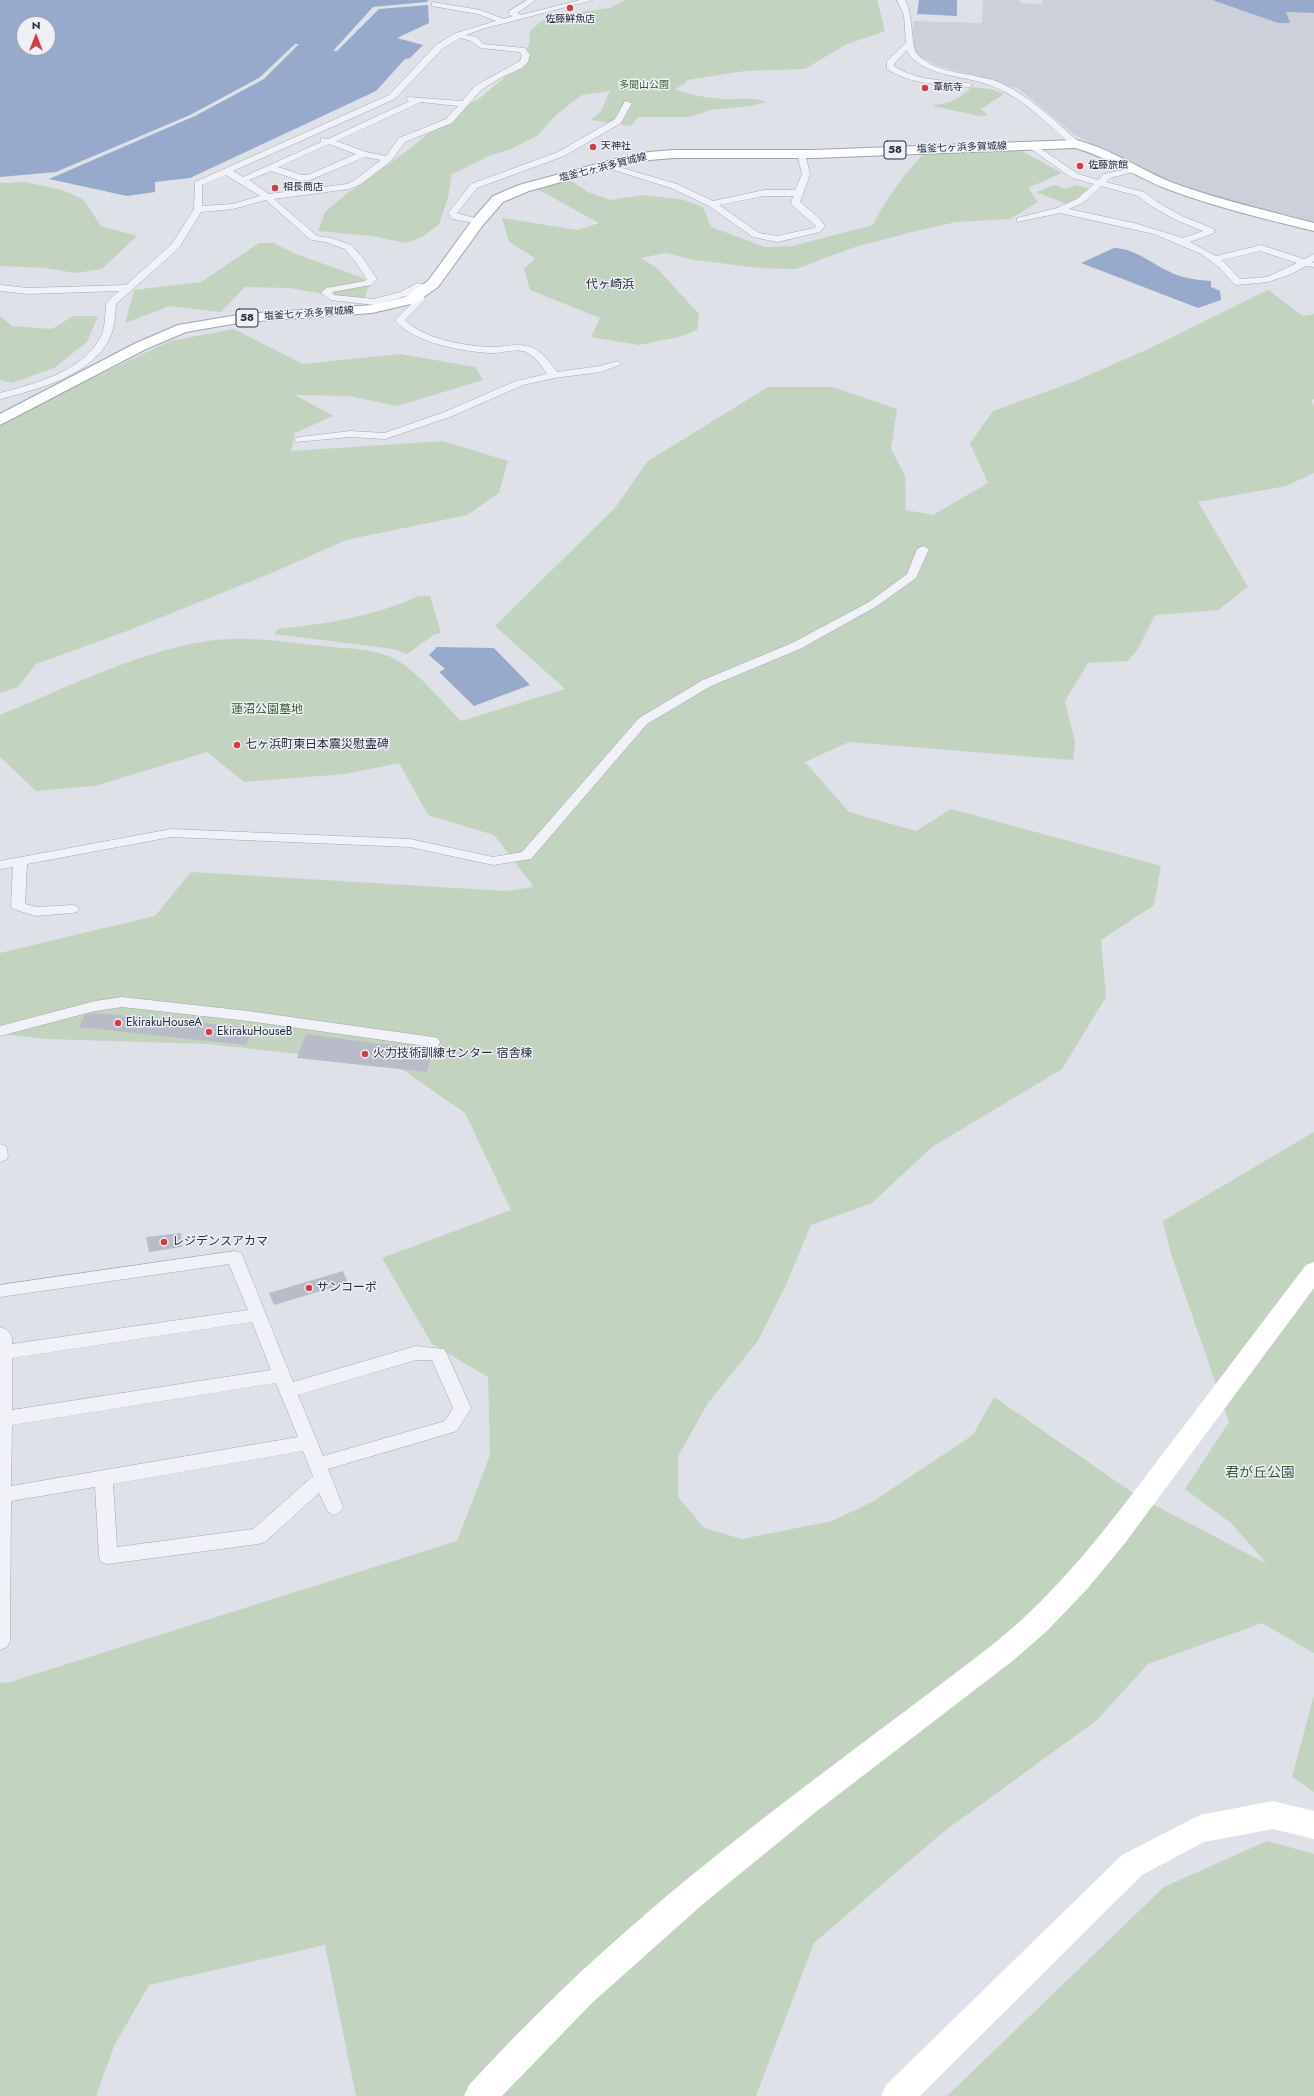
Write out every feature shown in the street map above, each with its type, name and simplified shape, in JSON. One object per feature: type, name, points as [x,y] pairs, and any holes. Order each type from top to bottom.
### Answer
[{"type":"main road","name":"塩釜七ヶ浜多賀城線","points":[[0,420],[141,346],[184,328],[236,319],[372,309],[398,304],[424,292],[492,204],[504,196],[524,188],[632,159],[660,155],[801,154],[1076,144],[1086,146],[1170,186],[1206,198],[1314,227]]},
{"type":"street","points":[[520,17],[512,13],[532,0]]},
{"type":"street","points":[[0,396],[47,382],[91,355],[105,339],[112,303],[176,246],[198,209],[198,184],[392,96],[440,46],[459,35],[479,27],[589,0]]},
{"type":"street","points":[[901,0],[905,5],[910,24],[910,53],[920,61],[938,69],[997,85],[1015,94],[1076,144]]},
{"type":"street","points":[[462,8],[472,3]]},
{"type":"street","points":[[435,4],[480,12],[502,21]]},
{"type":"street","points":[[198,209],[219,210],[244,205],[267,198],[349,186],[358,182],[388,159],[402,140],[450,121],[478,88],[524,62],[526,55],[522,50],[482,46],[474,40],[459,35]]},
{"type":"street","points":[[909,44],[890,63],[890,67],[896,72],[915,78],[984,86],[1022,100]]},
{"type":"street","points":[[392,96],[465,104]]},
{"type":"street","points":[[243,180],[330,142],[420,100]]},
{"type":"street","points":[[478,222],[455,217],[452,213],[474,186],[538,164],[561,154],[618,121],[628,103]]},
{"type":"street","points":[[306,135],[364,154],[388,159]]},
{"type":"street","points":[[1031,145],[1075,176],[1141,194],[1154,204],[1179,218],[1211,231],[1184,241]]},
{"type":"street","points":[[271,168],[301,178],[310,177],[364,154]]},
{"type":"street","points":[[605,166],[626,174],[668,184],[712,204],[756,235],[777,239],[787,238],[817,230],[821,226],[817,220],[796,203],[798,193],[803,185],[806,174],[801,154]]},
{"type":"street","points":[[1020,220],[1060,210],[1080,200],[1107,176],[1134,169]]},
{"type":"street","points":[[226,171],[243,180],[267,198],[314,238],[328,240],[348,247],[359,259],[372,280],[368,283],[333,288],[327,291],[327,296],[347,300],[374,302],[403,294],[418,286],[424,292],[420,299],[400,320],[403,326],[432,340],[492,350],[518,348],[530,350],[554,375]]},
{"type":"street","points":[[712,204],[764,193],[798,193]]},
{"type":"street","points":[[1060,210],[1118,222],[1184,241],[1216,259],[1226,267],[1237,282],[1253,282],[1275,278],[1310,265],[1314,257]]},
{"type":"street","points":[[1216,259],[1261,248],[1310,265]]},
{"type":"street","points":[[0,288],[28,291],[84,288],[129,288]]},
{"type":"street","points":[[300,440],[350,434],[385,436],[432,420],[520,383],[554,375],[602,370],[617,364]]},
{"type":"street","points":[[0,865],[171,833],[410,843],[493,861],[526,856],[642,721],[707,683],[796,646],[872,604],[912,576],[923,548]]},
{"type":"street","points":[[20,862],[18,906],[36,912],[72,909]]},
{"type":"street","points":[[0,1031],[95,1006],[122,1002],[248,1016],[433,1042]]},
{"type":"street","points":[[0,1150],[0,1156]]},
{"type":"street","points":[[0,1291],[235,1257],[334,1507]]},
{"type":"street","points":[[480,2096],[514,2057],[580,1993],[657,1924],[917,1717],[1018,1640],[1082,1577],[1314,1271]]},
{"type":"street","points":[[4,1352],[258,1315]]},
{"type":"street","points":[[0,1334],[4,1337],[0,1641]]},
{"type":"street","points":[[104,1478],[108,1556],[258,1536],[320,1472],[451,1426],[462,1408],[438,1354],[416,1353],[288,1391]]},
{"type":"street","points":[[3,1419],[282,1375]]},
{"type":"street","points":[[1,1503],[104,1478],[308,1443]]},
{"type":"street","points":[[897,2096],[1132,1865],[1200,1829],[1273,1814],[1314,1825]]},
{"type":"shaded area","points":[[983,0],[1020,0],[1020,3],[1042,4],[1042,0],[1212,0],[1278,23],[1286,12],[1314,13],[1314,224],[1183,187],[1153,175],[1075,135],[1019,89],[939,66],[914,53],[913,21],[982,23]]},
{"type":"green space","name":"多聞山公園","points":[[625,0],[877,0],[885,31],[845,45],[805,69],[745,71],[687,80],[686,83],[675,89],[705,97],[750,99],[767,102],[750,106],[710,110],[690,117],[638,117],[631,126],[591,120],[601,111],[610,91],[582,95],[556,115],[538,135],[511,149],[489,156],[452,174],[448,198],[439,224],[424,236],[406,243],[372,236],[318,231],[325,212],[345,195],[411,148],[452,113],[480,98],[512,71],[529,45],[530,31],[543,20],[565,14],[610,8]]},
{"type":"green space","points":[[971,87],[990,89],[1004,94],[981,109],[988,115],[980,116],[932,106],[954,100],[964,94]]},
{"type":"green space","points":[[1020,150],[1062,173],[1028,188],[1038,202],[1010,219],[956,222],[916,231],[855,247],[796,269],[759,268],[695,260],[666,253],[640,258],[656,267],[699,314],[697,330],[678,337],[639,345],[591,337],[600,318],[530,290],[524,269],[535,258],[509,242],[502,218],[578,230],[599,223],[537,189],[566,177],[588,192],[610,200],[644,195],[684,200],[703,207],[711,227],[765,247],[793,246],[873,225],[896,187],[924,153]]},
{"type":"green space","points":[[24,182],[62,190],[83,199],[101,226],[137,236],[102,269],[76,273],[45,268],[0,266],[0,183]]},
{"type":"green space","points":[[1055,185],[1066,189],[1075,185],[1088,188],[1080,197],[1067,204],[1036,192]]},
{"type":"green space","points":[[259,243],[273,243],[296,254],[371,281],[363,301],[290,288],[245,287],[221,312],[170,306],[125,323],[134,290],[201,282]]},
{"type":"green space","points":[[1268,290],[1303,316],[1314,314],[1314,399],[1311,400],[1314,406],[1314,473],[1286,486],[1198,502],[1248,587],[1218,610],[1155,615],[1138,649],[1128,661],[1088,663],[1065,701],[1075,742],[1073,760],[849,742],[805,762],[849,812],[916,831],[951,809],[1161,866],[1154,905],[1101,940],[1106,997],[1062,1069],[932,1147],[872,1203],[811,1225],[785,1287],[757,1342],[708,1403],[678,1456],[678,1497],[704,1528],[742,1539],[832,1521],[872,1502],[973,1435],[994,1397],[1139,1497],[1267,1564],[1232,1524],[1185,1489],[1229,1422],[1171,1254],[1163,1221],[1314,1132],[1314,1653],[1262,1623],[1148,1664],[1097,1720],[942,1833],[814,1943],[756,2096],[356,2096],[325,1945],[149,1985],[114,2046],[96,2096],[0,2096],[0,1682],[7,1683],[457,1541],[490,1455],[488,1377],[432,1344],[382,1258],[511,1210],[465,1113],[396,1065],[208,1044],[47,1039],[0,1034],[0,953],[155,916],[191,872],[505,891],[534,887],[494,835],[428,815],[399,763],[345,774],[244,782],[207,752],[95,786],[36,791],[0,757],[0,715],[128,662],[181,646],[222,639],[280,641],[371,651],[389,656],[406,666],[414,673],[461,721],[565,689],[495,626],[615,508],[648,461],[768,387],[833,387],[897,409],[891,449],[905,476],[906,510],[933,515],[988,483],[970,443],[993,411],[1073,382],[1146,350]]},
{"type":"green space","points":[[0,316],[12,326],[52,329],[73,316],[98,316],[87,342],[54,368],[12,383],[0,380]]},
{"type":"green space","points":[[234,329],[303,364],[400,354],[475,367],[483,380],[397,406],[349,396],[295,395],[333,416],[295,433],[291,451],[443,441],[508,461],[499,493],[467,515],[346,540],[274,572],[127,631],[36,664],[18,687],[0,693],[0,422],[170,341]]},
{"type":"green space","points":[[419,596],[430,596],[441,633],[435,634],[407,654],[394,649],[274,634],[278,629],[332,622],[368,614]]},
{"type":"green space","points":[[1314,1695],[1314,1792],[1292,1777]]},
{"type":"green space","points":[[1267,1841],[1314,1854],[1314,2096],[947,2096],[1164,1887]]},
{"type":"water","points":[[0,0],[429,0],[426,2],[373,7],[333,51],[337,51],[379,9],[428,5],[429,23],[397,38],[423,45],[410,58],[405,59],[376,91],[190,178],[155,182],[155,192],[127,196],[49,179],[195,116],[264,79],[299,44],[295,44],[259,78],[190,115],[56,172],[0,177]]},
{"type":"water","points":[[919,0],[957,0],[957,16],[917,14]]},
{"type":"water","points":[[1212,0],[1314,0],[1314,13],[1286,12],[1290,23],[1278,23]]},
{"type":"water","points":[[1114,248],[1128,250],[1183,277],[1211,281],[1211,287],[1220,291],[1221,300],[1198,308],[1081,263]]},
{"type":"water","points":[[437,647],[494,648],[530,685],[474,706],[439,672],[445,669],[429,655]]},
{"type":"building","points":[[93,1013],[253,1028],[246,1045],[79,1027],[85,1015]]},
{"type":"building","name":"火力技術訓練センター 宿舎棟","points":[[306,1034],[432,1051],[427,1072],[297,1058]]},
{"type":"building","name":"レジデンスアカマ","points":[[181,1233],[182,1247],[149,1252],[146,1237]]},
{"type":"building","name":"サンコーポ","points":[[343,1271],[348,1283],[274,1305],[269,1293]]},
{"type":"place","name":"佐藤鮮魚店","points":[[570,8]]},
{"type":"place","name":"葦航寺","points":[[925,88]]},
{"type":"place","name":"天神社","points":[[593,147]]},
{"type":"place","name":"佐藤旅館","points":[[1080,166]]},
{"type":"place","name":"相長商店","points":[[275,188]]},
{"type":"place","name":"七ヶ浜町東日本震災慰霊碑","points":[[237,745]]},
{"type":"place","name":"EkirakuHouseA","points":[[118,1023]]},
{"type":"place","name":"EkirakuHouseB","points":[[209,1032]]},
{"type":"place","name":"火力技術訓練センター 宿舎棟","points":[[365,1054]]},
{"type":"place","name":"レジデンスアカマ","points":[[164,1242]]},
{"type":"place","name":"サンコーポ","points":[[309,1288]]},
{"type":"district","name":"代ヶ崎浜","points":[[610,285]]},
{"type":"park label","name":"蓮沼公園墓地","points":[[267,710]]},
{"type":"park label","name":"君が丘公園","points":[[1260,1474]]}]
